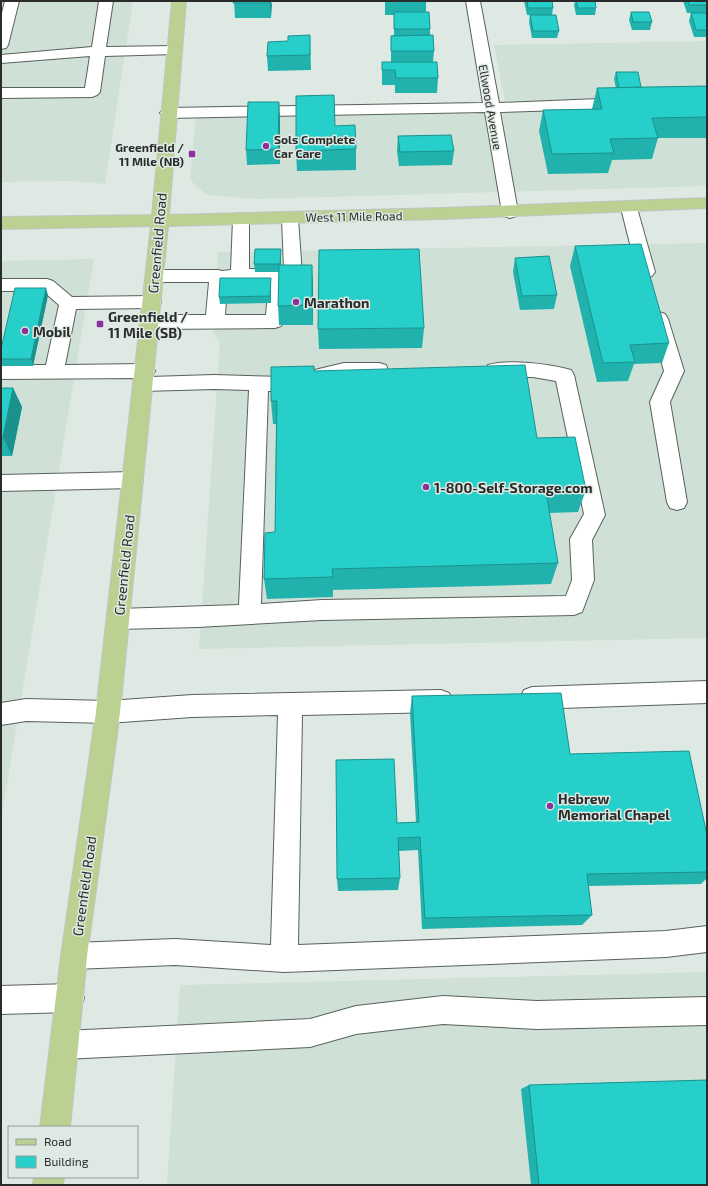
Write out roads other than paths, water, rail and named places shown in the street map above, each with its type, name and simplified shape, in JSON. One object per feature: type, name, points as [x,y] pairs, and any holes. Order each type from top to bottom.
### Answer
[{"type":"main road","name":"Greenfield Road","points":[[55,1126],[74,956],[108,712],[155,276],[168,113],[179,1]]},
{"type":"main road","name":"West 11 Mile Road","points":[[2,226],[706,205]]},
{"type":"street","points":[[1,45],[12,1]]},
{"type":"street","points":[[1,93],[92,92],[106,1]]},
{"type":"street","name":"Ellwood Avenue","points":[[473,1],[490,107],[510,212]]},
{"type":"street","points":[[1,59],[98,51],[128,52],[174,50]]},
{"type":"street","points":[[168,113],[490,107],[639,102]]},
{"type":"street","points":[[629,208],[674,371],[660,402],[677,502]]},
{"type":"street","points":[[155,276],[218,276],[241,280],[294,274],[285,252],[290,218]]},
{"type":"street","points":[[240,219],[248,253],[241,280]]},
{"type":"street","points":[[150,322],[215,321],[240,312],[275,321],[278,275]]},
{"type":"street","points":[[215,321],[218,276]]},
{"type":"street","points":[[1,285],[47,285],[68,303],[152,302]]},
{"type":"street","points":[[54,372],[68,303]]},
{"type":"street","points":[[1,372],[54,372],[214,382],[285,384],[344,370],[399,370]]},
{"type":"street","points":[[118,619],[322,610],[574,605],[583,580],[581,539],[596,515],[564,375],[533,370],[478,370]]},
{"type":"street","points":[[250,614],[258,383]]},
{"type":"street","points":[[1,483],[133,480]]},
{"type":"street","points":[[510,698],[707,692]]},
{"type":"street","points":[[1,714],[26,710],[108,712],[192,706],[463,700]]},
{"type":"street","points":[[284,959],[290,704]]},
{"type":"street","points":[[74,956],[175,952],[284,959],[666,944],[707,939]]},
{"type":"street","points":[[1,1000],[70,998]]},
{"type":"street","points":[[64,1045],[310,1033],[356,1020],[443,1010],[537,1015],[707,1011]]},
{"type":"place","name":"Sols Complete Car Care","points":[[266,146]]},
{"type":"place","name":"Greenfield / 11 Mile (NB)","points":[[192,154]]},
{"type":"place","name":"Marathon","points":[[296,302]]},
{"type":"place","name":"Greenfield / 11 Mile (SB)","points":[[100,324]]},
{"type":"place","name":"Mobil","points":[[25,331]]},
{"type":"place","name":"1-800-Self-Storage.com","points":[[426,487]]},
{"type":"place","name":"Hebrew Memorial Chapel","points":[[550,806]]}]
